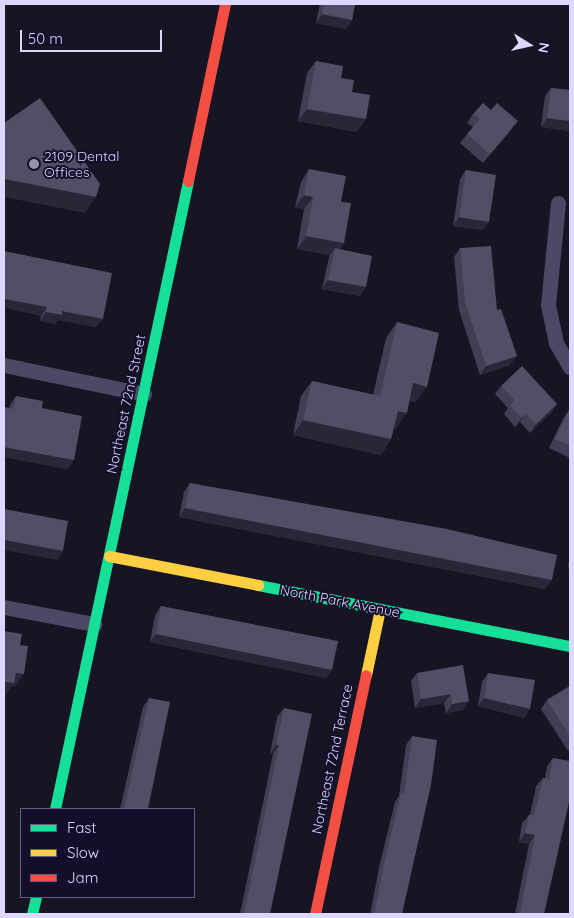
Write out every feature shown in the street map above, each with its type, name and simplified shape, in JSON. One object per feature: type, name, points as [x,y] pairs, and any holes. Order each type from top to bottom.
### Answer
[{"type":"main road","name":"Northeast 72nd Street","points":[[55,808],[225,4]]},
{"type":"main road","name":"North Park Avenue","points":[[109,556],[570,646]]},
{"type":"main road","name":"Northeast 72nd Terrace","points":[[315,914],[380,609]]},
{"type":"main road","points":[[32,914],[36,898]]},
{"type":"street","points":[[558,203],[548,305],[556,343],[570,367]]},
{"type":"street","points":[[4,365],[144,394]]},
{"type":"street","points":[[4,607],[94,624]]},
{"type":"building","points":[[324,4],[355,4],[352,20],[322,14]]},
{"type":"building","points":[[316,61],[343,66],[341,78],[354,80],[352,92],[370,95],[366,119],[307,109]]},
{"type":"building","points":[[551,88],[570,90],[570,121],[547,118]]},
{"type":"building","name":"2109 Dental Offices","points":[[40,98],[100,184],[96,197],[4,179],[4,123]]},
{"type":"building","points":[[483,103],[491,110],[497,103],[518,121],[490,154],[467,134],[480,119],[473,114]]},
{"type":"building","points":[[309,169],[346,176],[341,202],[351,203],[344,243],[306,236],[313,197],[304,195]]},
{"type":"building","points":[[466,170],[496,175],[489,222],[459,217]]},
{"type":"building","points":[[491,246],[497,310],[501,309],[517,356],[486,366],[465,302],[460,248]]},
{"type":"building","points":[[335,248],[372,256],[366,287],[328,280]]},
{"type":"building","points":[[4,251],[112,273],[103,319],[62,311],[62,315],[46,312],[47,307],[4,299]]},
{"type":"building","points":[[397,322],[439,333],[427,387],[413,383],[407,413],[398,411],[391,439],[303,420],[312,381],[380,396]]},
{"type":"building","points":[[522,366],[557,404],[536,424],[526,414],[522,418],[510,406],[515,400],[501,386]]},
{"type":"building","points":[[16,396],[43,401],[42,408],[82,416],[74,460],[4,447],[4,407],[13,409]]},
{"type":"building","points":[[570,411],[570,446],[555,439]]},
{"type":"building","points":[[190,483],[447,529],[557,555],[552,580],[185,508]]},
{"type":"building","points":[[4,509],[68,521],[63,551],[4,540]]},
{"type":"building","points":[[161,606],[338,641],[332,670],[156,634]]},
{"type":"building","points":[[4,631],[22,634],[20,645],[28,646],[24,674],[16,673],[14,683],[4,682]]},
{"type":"building","points":[[463,665],[469,701],[452,704],[451,694],[421,699],[417,673]]},
{"type":"building","points":[[488,673],[535,680],[530,709],[484,698]]},
{"type":"building","points":[[570,686],[570,736],[547,700]]},
{"type":"building","points":[[149,698],[170,702],[148,808],[124,808]]},
{"type":"building","points":[[284,708],[312,714],[270,914],[244,914],[279,745],[276,745]]},
{"type":"building","points":[[412,736],[437,740],[431,785],[402,914],[374,914],[401,793],[404,794]]},
{"type":"building","points":[[553,758],[570,761],[570,798],[544,914],[520,914],[535,835],[525,833],[529,815],[534,816],[543,778],[549,779]]},
{"type":"traffic: fast","points":[[55,808],[188,181]]},
{"type":"traffic: fast","points":[[258,585],[570,646]]},
{"type":"traffic: fast","points":[[32,914],[36,898]]},
{"type":"traffic: slow","points":[[109,556],[258,585]]},
{"type":"traffic: slow","points":[[366,675],[380,609]]},
{"type":"traffic: jam","points":[[188,181],[225,4]]},
{"type":"traffic: jam","points":[[315,914],[366,675]]},
{"type":"place","name":"2109 Dental Offices","points":[[34,164]]}]
